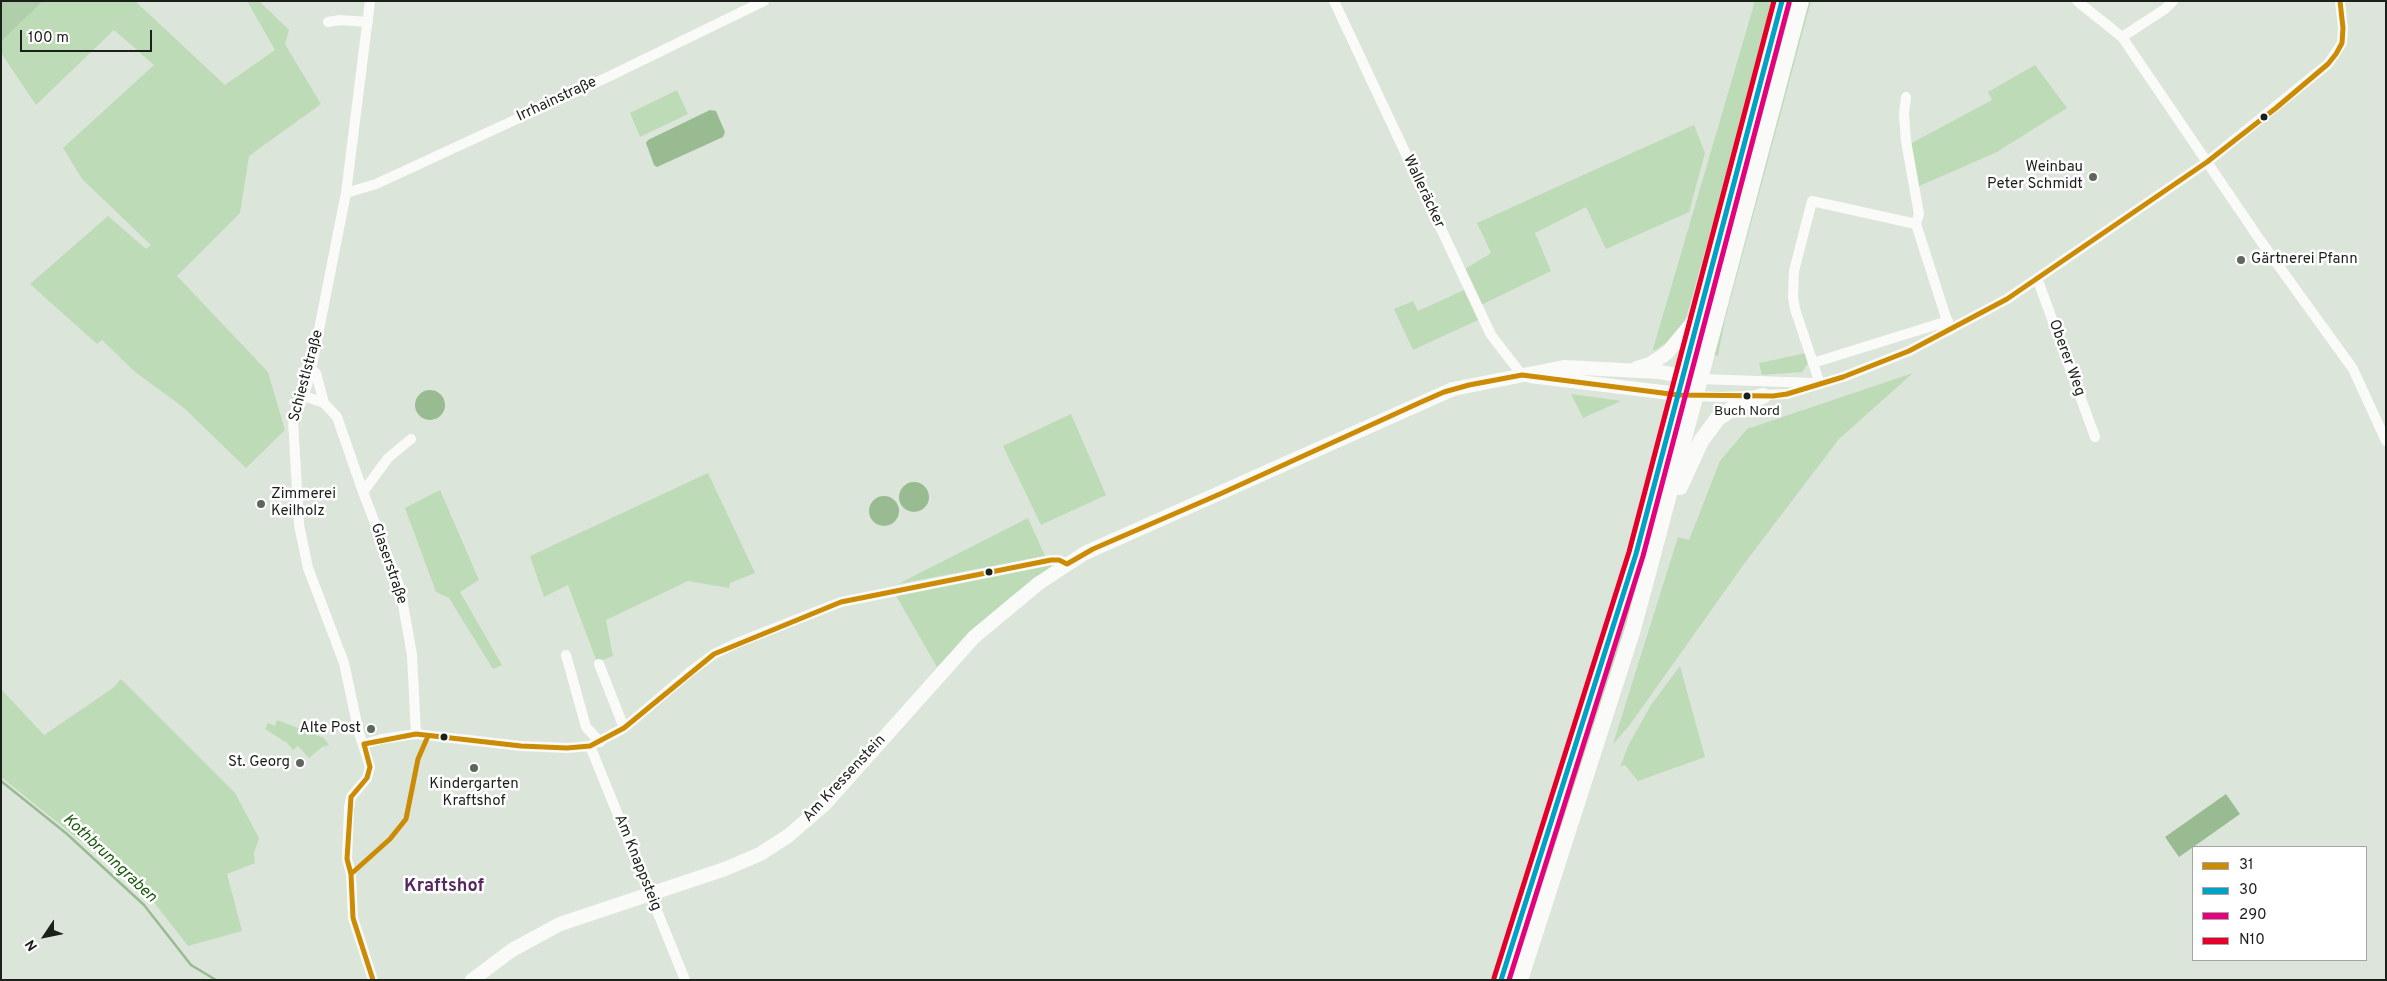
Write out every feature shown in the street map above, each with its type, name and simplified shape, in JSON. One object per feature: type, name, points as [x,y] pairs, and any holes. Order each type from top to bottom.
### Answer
[{"type":"main road","points":[[1501,980],[1610,641],[1678,395],[1782,1]]},
{"type":"main road","points":[[1520,980],[1627,650],[1801,1]]},
{"type":"main road","points":[[1664,514],[1679,489],[1701,441],[1718,418],[1743,402],[1763,396]]},
{"type":"street","name":"Schiestlstraße","points":[[370,1],[346,193],[311,370],[304,396],[292,420],[300,525],[308,568],[344,663],[359,733],[370,767],[367,778],[351,797],[348,859],[354,918],[373,980]]},
{"type":"street","name":"Irrhainstraße","points":[[346,193],[376,184],[610,76],[764,1]]},
{"type":"street","name":"Walleräcker","points":[[1334,1],[1491,335],[1522,375]]},
{"type":"street","points":[[2077,1],[2122,37],[2260,240],[2353,369],[2386,441]]},
{"type":"street","points":[[2122,37],[2165,9],[2173,1]]},
{"type":"street","points":[[1813,363],[1949,325],[2007,299],[2207,162],[2283,102],[2332,59],[2342,43],[2343,28],[2340,1]]},
{"type":"street","points":[[328,22],[340,20],[368,22]]},
{"type":"street","points":[[1906,98],[1904,114],[1906,141],[1919,214],[1916,224],[1949,325]]},
{"type":"street","points":[[1820,384],[1795,309],[1793,297],[1794,271],[1812,200],[1916,224]]},
{"type":"street","name":"Oberer Weg","points":[[2037,278],[2095,438]]},
{"type":"street","points":[[1632,370],[1650,364],[1667,353],[1698,316]]},
{"type":"street","points":[[1522,375],[1678,395],[1763,396],[1787,394],[1820,384],[1909,351],[1949,325]]},
{"type":"street","points":[[1522,375],[1554,368],[1632,370],[1700,379],[1820,384]]},
{"type":"street","name":"Glaserstraße","points":[[311,370],[316,373],[324,403],[337,417],[363,492],[400,588],[412,655],[416,734]]},
{"type":"street","name":"Am Kressenstein","points":[[472,980],[512,950],[576,917],[741,863],[777,844],[801,826],[828,801],[974,637],[1025,594],[1067,564],[1093,549],[1220,494],[1435,395],[1469,384],[1522,375]]},
{"type":"street","points":[[304,396],[324,403]]},
{"type":"street","points":[[363,492],[388,458],[411,439]]},
{"type":"street","points":[[364,744],[382,738],[416,734],[521,746],[567,748],[590,746],[624,728],[714,654],[737,642],[841,602],[1051,560],[1059,560],[1067,564]]},
{"type":"street","points":[[566,656],[586,727],[600,742]]},
{"type":"street","points":[[600,664],[624,728]]},
{"type":"street","name":"Am Knappsteig","points":[[590,746],[684,980]]},
{"type":"shaded area","points":[[1,1],[43,1],[1,42]]},
{"type":"shaded area","points":[[43,1],[135,1],[225,85],[275,50],[247,1],[259,1],[289,30],[285,44],[321,104],[249,156],[240,213],[177,276],[268,372],[285,430],[246,468],[184,408],[134,371],[102,340],[97,344],[30,284],[108,216],[146,249],[151,245],[82,179],[63,148],[154,65],[114,30],[36,105],[1,53],[1,42]]},
{"type":"shaded area","points":[[1755,1],[1778,1],[1755,83],[1745,103],[1735,140],[1738,147],[1712,226],[1684,325],[1667,348],[1664,344],[1654,351],[1653,349]]},
{"type":"shaded area","points":[[1788,1],[1797,1],[1727,247],[1744,164]]},
{"type":"shaded area","points":[[1807,1],[1811,1],[1725,319],[1718,356],[1714,355]]},
{"type":"shaded area","points":[[2035,65],[2067,108],[1997,152],[1917,187],[1910,144],[1992,100],[1988,92]]},
{"type":"shaded area","points":[[677,90],[688,114],[640,137],[630,113]]},
{"type":"shaded area","points":[[710,110],[716,111],[725,132],[723,137],[657,167],[654,165],[646,143],[648,140]]},
{"type":"shaded area","points":[[1694,125],[1705,153],[1689,212],[1606,249],[1586,207],[1535,233],[1551,271],[1481,305],[1465,269],[1491,253],[1477,223]]},
{"type":"shaded area","points":[[1464,290],[1478,320],[1413,350],[1394,309],[1413,301],[1418,311]]},
{"type":"shaded area","points":[[1806,353],[1808,363],[1802,372],[1762,375],[1759,363]]},
{"type":"shaded area","points":[[1913,373],[1839,439],[1744,564],[1629,726],[1613,744],[1678,537],[1689,540],[1720,461],[1747,429]]},
{"type":"shaded area","points":[[430,390],[441,394],[445,405],[441,416],[430,420],[419,416],[415,405],[419,394]]},
{"type":"shaded area","points":[[1571,394],[1621,401],[1583,418]]},
{"type":"shaded area","points":[[1071,414],[1106,495],[1041,525],[1003,446]]},
{"type":"shaded area","points":[[1680,418],[1655,513],[1642,577],[1516,980],[1507,980],[1677,419]]},
{"type":"shaded area","points":[[708,473],[755,573],[730,583],[729,588],[688,581],[606,620],[613,656],[597,662],[568,585],[544,597],[530,556]]},
{"type":"shaded area","points":[[914,482],[925,486],[929,497],[925,508],[914,512],[903,508],[899,497],[903,486]]},
{"type":"shaded area","points":[[440,490],[479,580],[460,592],[502,665],[493,669],[449,598],[436,592],[405,508]]},
{"type":"shaded area","points":[[884,496],[895,500],[899,511],[895,522],[884,526],[873,522],[869,511],[873,500]]},
{"type":"shaded area","points":[[1028,518],[1045,556],[898,584]]},
{"type":"shaded area","points":[[1051,565],[1052,569],[1005,602],[972,631],[937,667],[895,594]]},
{"type":"shaded area","points":[[1680,666],[1705,757],[1638,781],[1625,765],[1620,767],[1629,744],[1651,705]]},
{"type":"shaded area","points":[[121,679],[235,793],[259,838],[254,853],[255,863],[227,874],[242,931],[188,946],[149,896],[1,777],[1,689],[44,735],[113,688]]},
{"type":"shaded area","points":[[277,720],[324,738],[329,745],[322,747],[309,758],[298,746],[293,750],[287,743],[265,729],[268,723],[275,726]]},
{"type":"shaded area","points":[[2226,794],[2240,814],[2192,846],[2179,857],[2165,837]]},
{"type":"waterway","name":"Kothbrunngraben","points":[[1,781],[67,834],[144,905],[191,965],[216,980]]},
{"type":"transit line","name":"N10","points":[[1494,978],[1629,552],[1774,1]]},
{"type":"transit line","name":"30","points":[[1501,980],[1636,554],[1782,1]]},
{"type":"transit line","name":"31","points":[[1067,564],[1093,549],[1220,494],[1419,403],[1444,392],[1469,385],[1522,375],[1678,395],[1773,396],[1787,394],[1843,377],[1909,351],[2007,299],[2207,162],[2276,108],[2328,64],[2336,54],[2342,43],[2343,28],[2340,1]]},
{"type":"transit line","name":"290","points":[[1509,980],[1643,556],[1789,3]]},
{"type":"transit line","name":"31","points":[[373,980],[353,918],[351,874],[347,859],[351,797],[367,778],[370,767],[364,744],[416,734],[521,746],[567,748],[590,746],[624,728],[714,654],[841,602],[1051,560],[1059,560],[1067,564]]},
{"type":"transit line","name":"31","points":[[351,874],[390,839],[406,819],[418,759],[428,736]]},
{"type":"place","name":"Weinbau Peter Schmidt","points":[[2093,177]]},
{"type":"place","name":"Gärtnerei Pfann","points":[[2241,260]]},
{"type":"place","name":"Buch Nord","points":[[1747,396]]},
{"type":"place","name":"Zimmerei Keilholz","points":[[261,504]]},
{"type":"place","name":"Alte Post","points":[[371,729]]},
{"type":"place","name":"St. Georg","points":[[300,763]]},
{"type":"place","name":"Kindergarten Kraftshof","points":[[474,768]]},
{"type":"district","name":"Kraftshof","points":[[444,887]]}]
